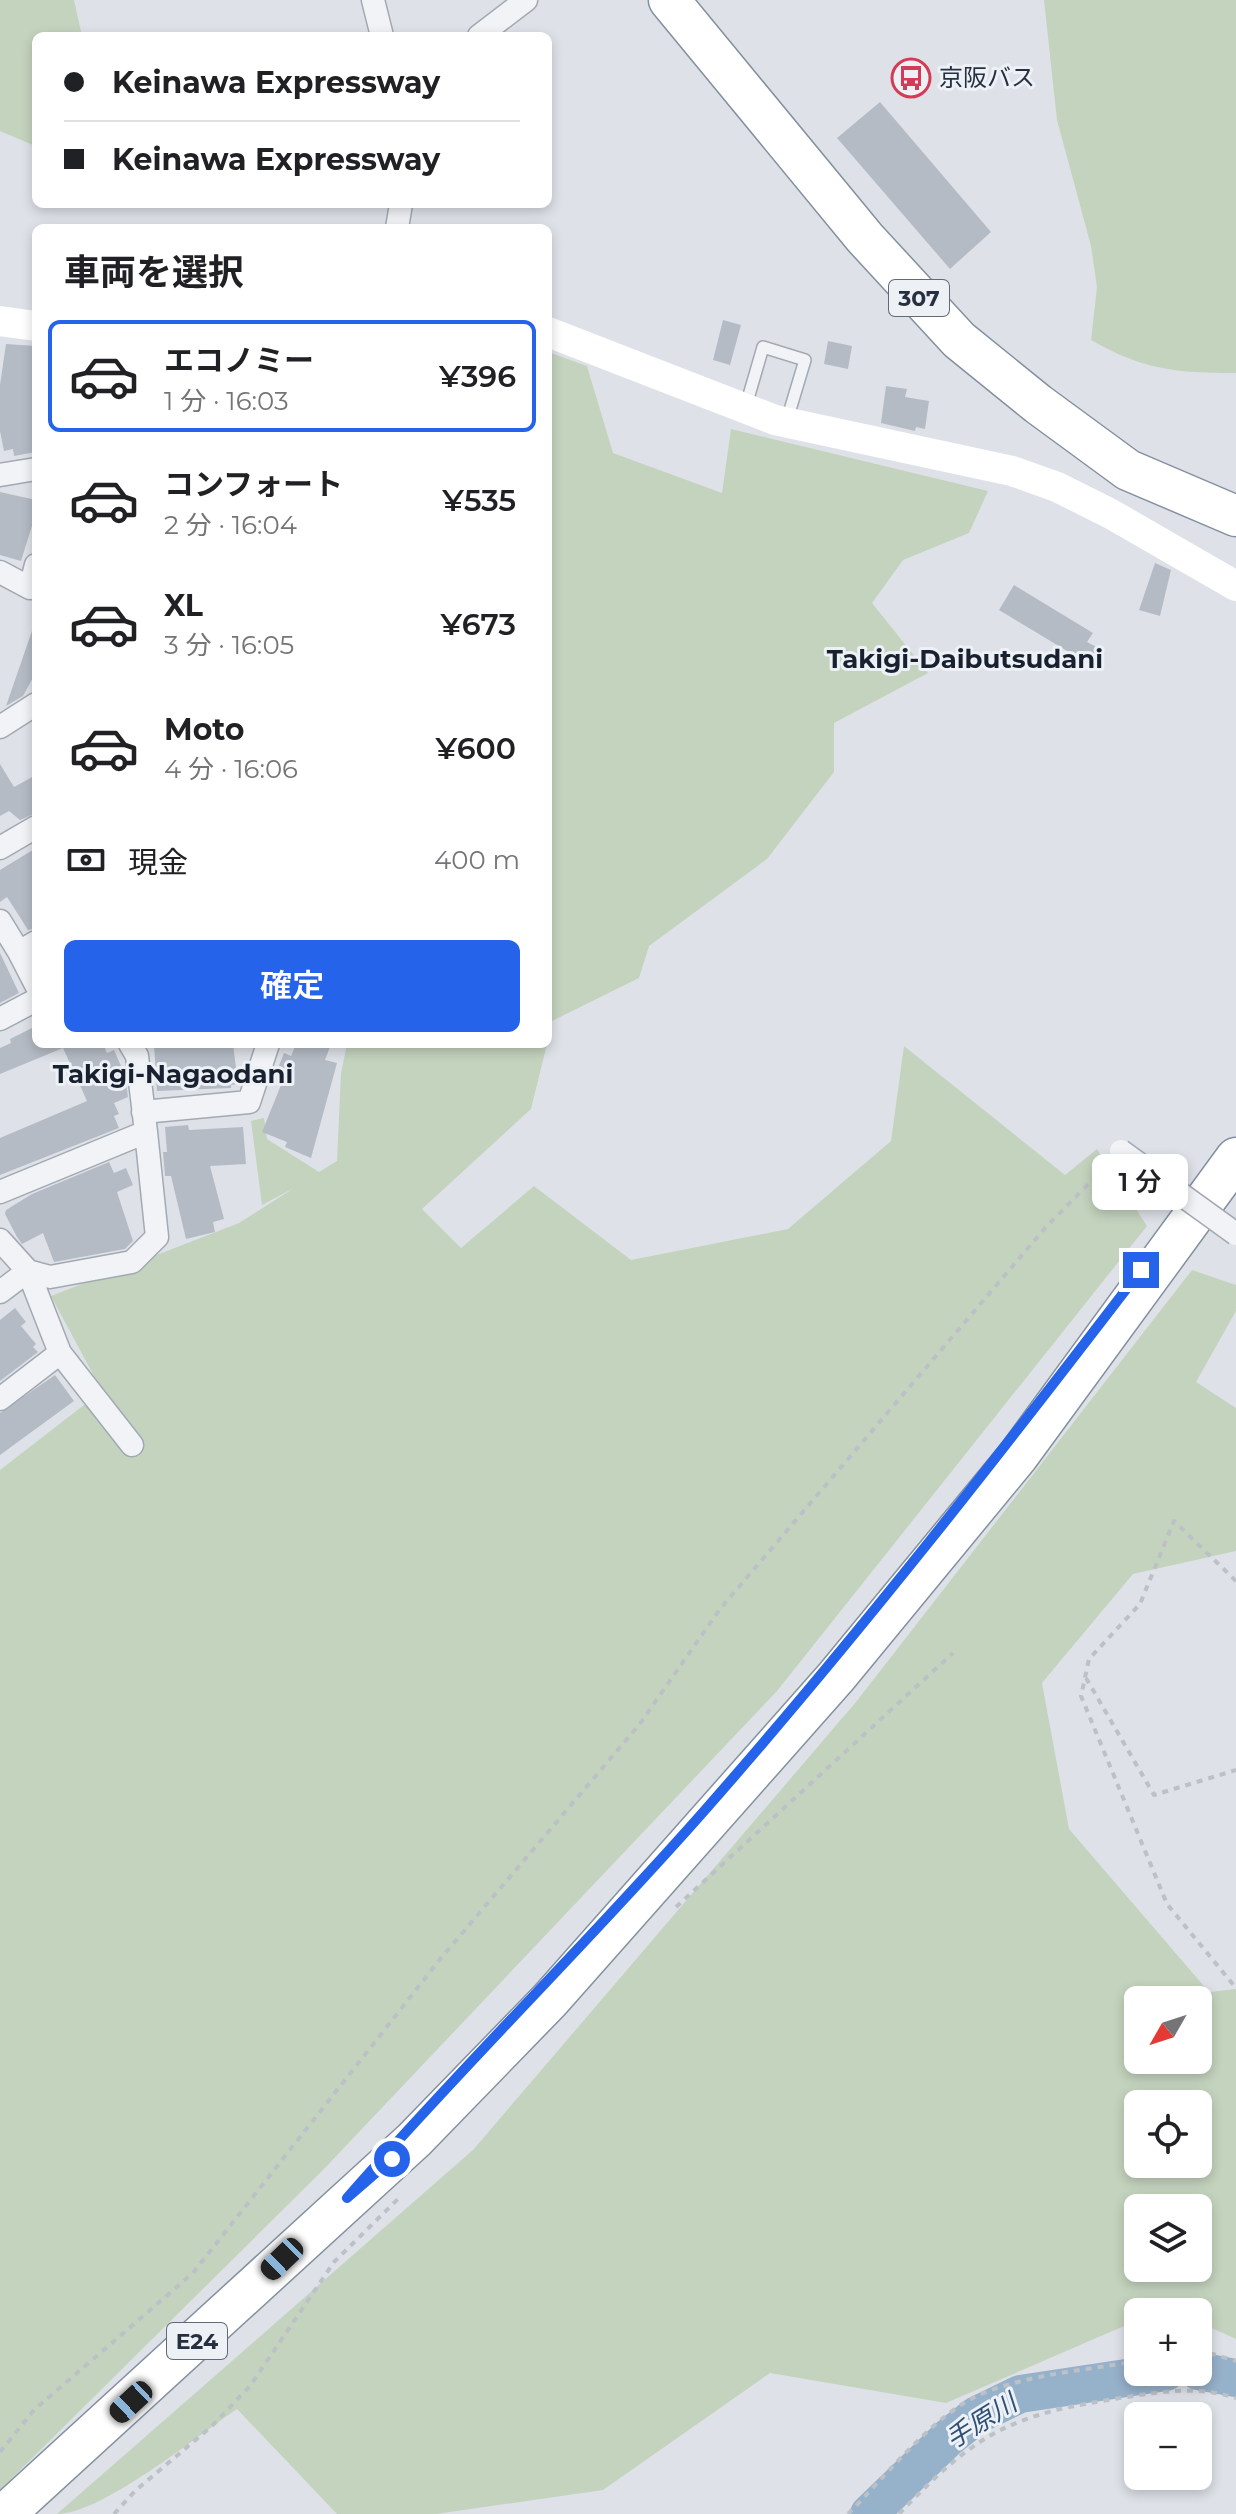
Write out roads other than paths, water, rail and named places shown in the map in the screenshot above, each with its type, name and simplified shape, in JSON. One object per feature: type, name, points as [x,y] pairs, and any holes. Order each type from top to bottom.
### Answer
[{"type":"highway","name":"307","points":[[669,0],[865,238],[959,340],[1038,404],[1128,470],[1236,516]]},
{"type":"highway","name":"E24","points":[[347,2198],[405,2131],[703,1812],[827,1669],[1006,1448],[1141,1270],[1236,1136]]},
{"type":"highway","name":"E24","points":[[5,2514],[347,2198],[414,2140],[550,2000],[826,1689],[1018,1456],[1236,1158]]},
{"type":"street","points":[[373,0],[381,32]]},
{"type":"street","points":[[484,32],[526,0]]},
{"type":"street","points":[[0,321],[32,325]]},
{"type":"street","points":[[552,334],[786,424],[1012,471],[1057,487],[1111,514],[1236,586]]},
{"type":"street","points":[[0,475],[32,470]]},
{"type":"street","points":[[0,572],[30,588],[32,580]]},
{"type":"street","points":[[0,727],[32,707]]},
{"type":"street","points":[[0,848],[32,829]]},
{"type":"street","points":[[0,921],[28,947]]},
{"type":"street","points":[[0,1019],[32,1002]]},
{"type":"street","points":[[28,1271],[50,1277],[132,1262],[157,1237],[137,1056],[132,1048]]},
{"type":"street","points":[[0,1192],[144,1122],[249,1102],[267,1048]]},
{"type":"street","points":[[1121,1151],[1236,1234]]},
{"type":"street","points":[[0,1240],[28,1271],[60,1353],[132,1445]]},
{"type":"street","points":[[0,1292],[28,1271]]},
{"type":"street","points":[[0,1399],[60,1353]]},
{"type":"lane","points":[[745,409],[763,347],[805,360],[786,424]]},
{"type":"waterway","name":"手原川","points":[[1212,2374],[1236,2378]]},
{"type":"waterway","name":"手原川","points":[[869,2514],[948,2438],[977,2415],[1020,2394],[1124,2378]]},
{"type":"place","name":"京阪バス","points":[[911,78]]},
{"type":"district","name":"Takigi-Daibutsudani","points":[[965,659]]},
{"type":"district","name":"Takigi-Nagaodani","points":[[173,1074]]}]
